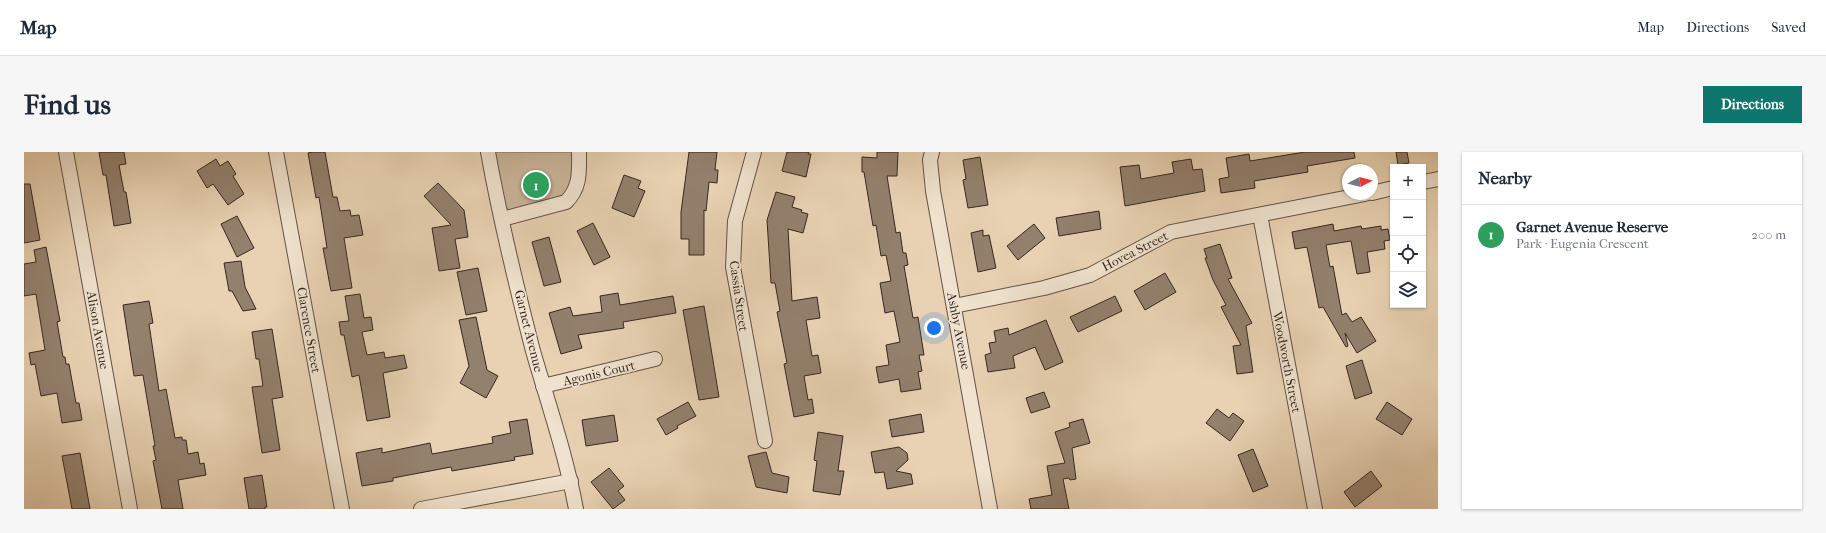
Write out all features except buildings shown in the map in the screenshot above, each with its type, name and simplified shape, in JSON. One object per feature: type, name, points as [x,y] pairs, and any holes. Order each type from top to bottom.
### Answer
[{"type":"street","name":"Alison Avenue","points":[[66,152],[130,509]]},
{"type":"street","name":"Clarence Street","points":[[276,152],[342,509]]},
{"type":"street","name":"Garnet Avenue","points":[[488,152],[502,219],[543,386],[571,481],[576,509]]},
{"type":"street","points":[[502,219],[566,202],[574,194],[578,180],[579,152]]},
{"type":"street","name":"Cassia Street","points":[[754,152],[735,221],[732,267],[765,441]]},
{"type":"street","name":"Ashby Avenue","points":[[932,152],[930,160],[932,191],[990,509]]},
{"type":"street","points":[[1426,182],[1438,180]]},
{"type":"street","points":[[1378,191],[1390,189]]},
{"type":"street","name":"Hovea Street","points":[[954,306],[1044,288],[1090,274],[1171,232],[1342,199]]},
{"type":"street","name":"Woodworth Street","points":[[1260,215],[1314,509]]},
{"type":"street","name":"Agonis Court","points":[[543,386],[655,359]]},
{"type":"street","points":[[421,509],[571,481]]},
{"type":"shaded area","points":[[493,152],[574,152],[574,178],[563,199],[505,214]]},
{"type":"place","name":"Garnet Avenue Reserve","points":[[536,185]]}]
